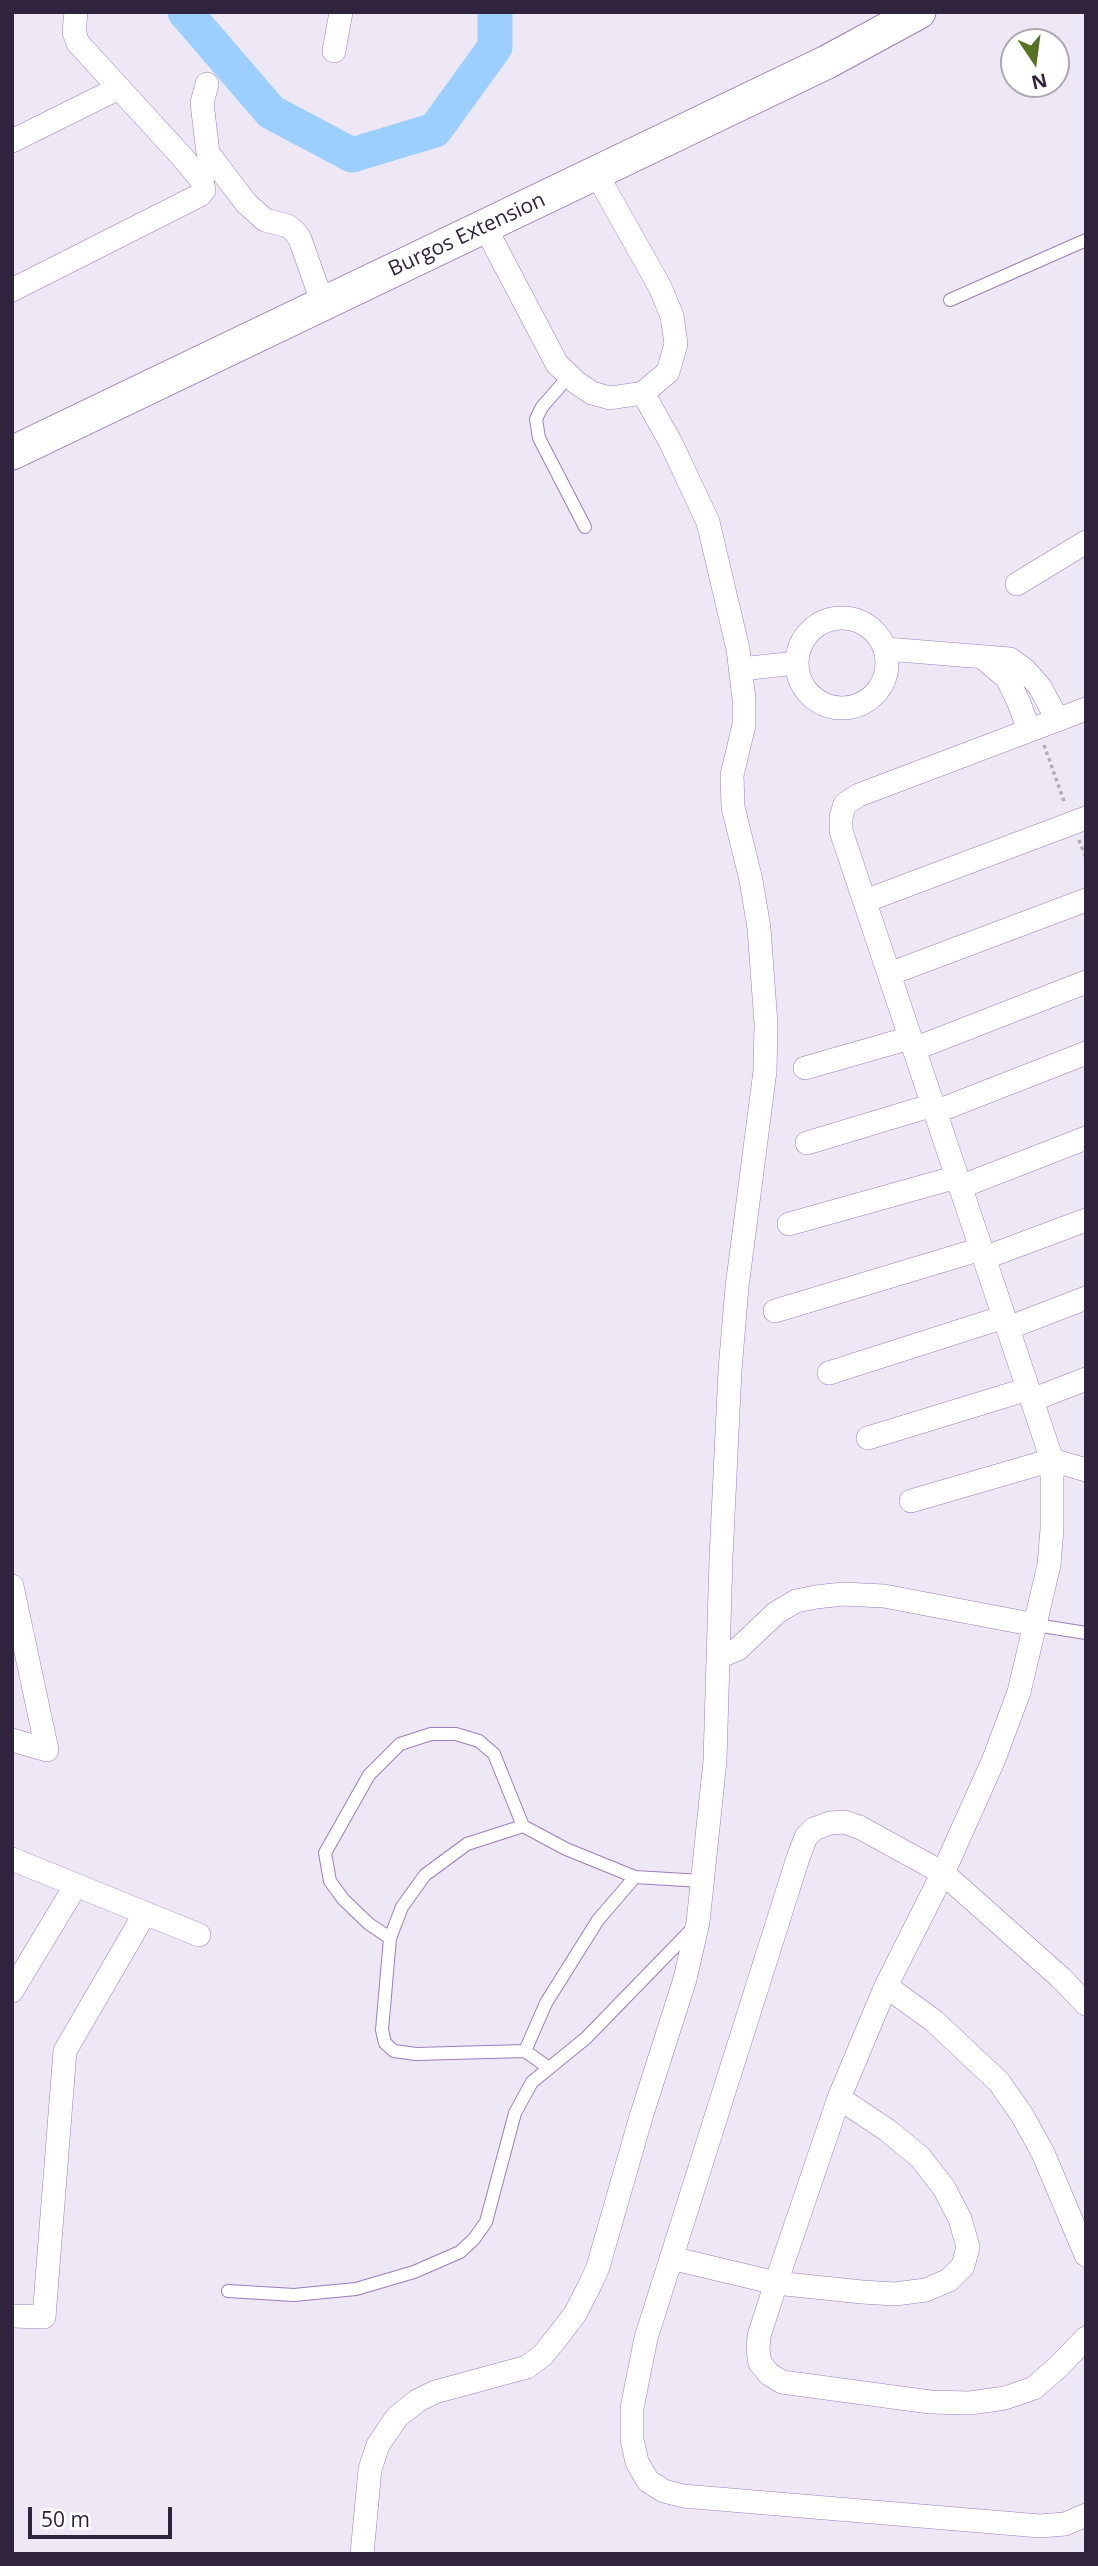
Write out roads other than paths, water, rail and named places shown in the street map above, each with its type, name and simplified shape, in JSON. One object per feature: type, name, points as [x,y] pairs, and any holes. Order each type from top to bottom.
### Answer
[{"type":"main road","name":"Burgos Extension","points":[[12,453],[827,62],[919,12]]},
{"type":"street","points":[[12,290],[202,193],[202,181],[184,159],[78,43],[74,32],[76,12]]},
{"type":"street","points":[[334,51],[341,12]]},
{"type":"street","points":[[207,84],[202,103],[208,153],[246,203],[265,220],[288,226],[295,232],[300,239],[323,304]]},
{"type":"street","points":[[12,141],[119,88]]},
{"type":"street","points":[[485,227],[557,365],[592,393],[610,398],[643,393],[668,372],[676,345],[672,316],[660,288],[596,173]]},
{"type":"street","points":[[362,2554],[370,2469],[378,2445],[397,2417],[417,2401],[435,2392],[502,2376],[527,2367],[543,2355],[575,2314],[598,2267],[641,2117],[685,1979],[698,1922],[714,1774],[730,1370],[737,1287],[765,1071],[766,1024],[751,880],[733,807],[733,775],[744,726],[741,668],[726,592],[708,522],[671,443],[643,393]]},
{"type":"street","points":[[1017,584],[1086,542]]},
{"type":"street","points":[[836,617],[860,621],[875,631],[886,649],[886,675],[877,692],[850,707],[831,706],[816,700],[802,686],[796,663],[800,645],[810,630],[820,622],[836,617]]},
{"type":"street","points":[[886,649],[982,657],[1007,678],[1019,703],[1041,725]]},
{"type":"street","points":[[741,668],[796,663]]},
{"type":"street","points":[[1086,709],[859,795],[845,804],[841,817],[841,831],[1052,1460],[1052,1529],[1036,1625],[1019,1692],[994,1759],[943,1873],[886,1986],[839,2098],[776,2283],[758,2350],[760,2363],[769,2374],[782,2382],[930,2402],[970,2403],[1006,2398],[1034,2388],[1059,2367],[1086,2338]]},
{"type":"street","points":[[865,901],[1079,820]]},
{"type":"street","points":[[889,974],[1086,900]]},
{"type":"street","points":[[805,1068],[912,1043],[1086,982]]},
{"type":"street","points":[[807,1143],[934,1108],[1086,1053]]},
{"type":"street","points":[[789,1224],[959,1182],[1086,1138]]},
{"type":"street","points":[[775,1311],[983,1253],[1086,1220]]},
{"type":"street","points":[[829,1373],[1086,1297]]},
{"type":"street","points":[[867,1438],[1086,1379]]},
{"type":"street","points":[[911,1501],[1052,1460],[1086,1470]]},
{"type":"street","points":[[12,1586],[47,1750],[12,1740]]},
{"type":"street","points":[[719,1657],[738,1649],[776,1613],[796,1601],[843,1594],[884,1597],[1036,1625]]},
{"type":"street","points":[[1086,2004],[943,1873],[859,1827],[844,1822],[830,1823],[814,1829],[806,1837],[671,2258],[646,2338],[632,2408],[632,2439],[636,2462],[648,2481],[664,2491],[683,2496],[1040,2526],[1065,2525],[1086,2515]]},
{"type":"street","points":[[12,1859],[199,1935]]},
{"type":"street","points":[[12,1991],[76,1885]]},
{"type":"street","points":[[12,2316],[44,2317],[65,2051],[145,1913]]},
{"type":"street","points":[[886,1986],[934,2021],[999,2082],[1022,2115],[1043,2153],[1086,2255]]},
{"type":"street","points":[[671,2258],[776,2283],[895,2294],[926,2290],[949,2280],[963,2266],[968,2247],[960,2219],[944,2188],[920,2157],[887,2130],[839,2098]]},
{"type":"lane","points":[[950,300],[1086,240]]},
{"type":"lane","points":[[569,376],[542,407],[536,419],[539,438],[585,527]]},
{"type":"lane","points":[[1036,1625],[1086,1633]]},
{"type":"lane","points":[[390,1938],[369,1924],[343,1899],[330,1881],[325,1853],[369,1775],[400,1744],[431,1734],[456,1734],[479,1741],[494,1754],[523,1826],[566,1849],[635,1877],[702,1881]]},
{"type":"lane","points":[[523,1826],[467,1844],[425,1874],[402,1907],[390,1938],[382,2030],[385,2043],[394,2051],[416,2054],[526,2051],[549,2068]]},
{"type":"lane","points":[[526,2051],[546,2003],[598,1920],[635,1877]]},
{"type":"lane","points":[[228,2291],[294,2295],[356,2289],[414,2273],[460,2252],[486,2222],[515,2113],[532,2082],[586,2038],[698,1922]]},
{"type":"waterway","points":[[185,12],[271,112],[352,155],[435,130],[495,47],[495,12]]}]
